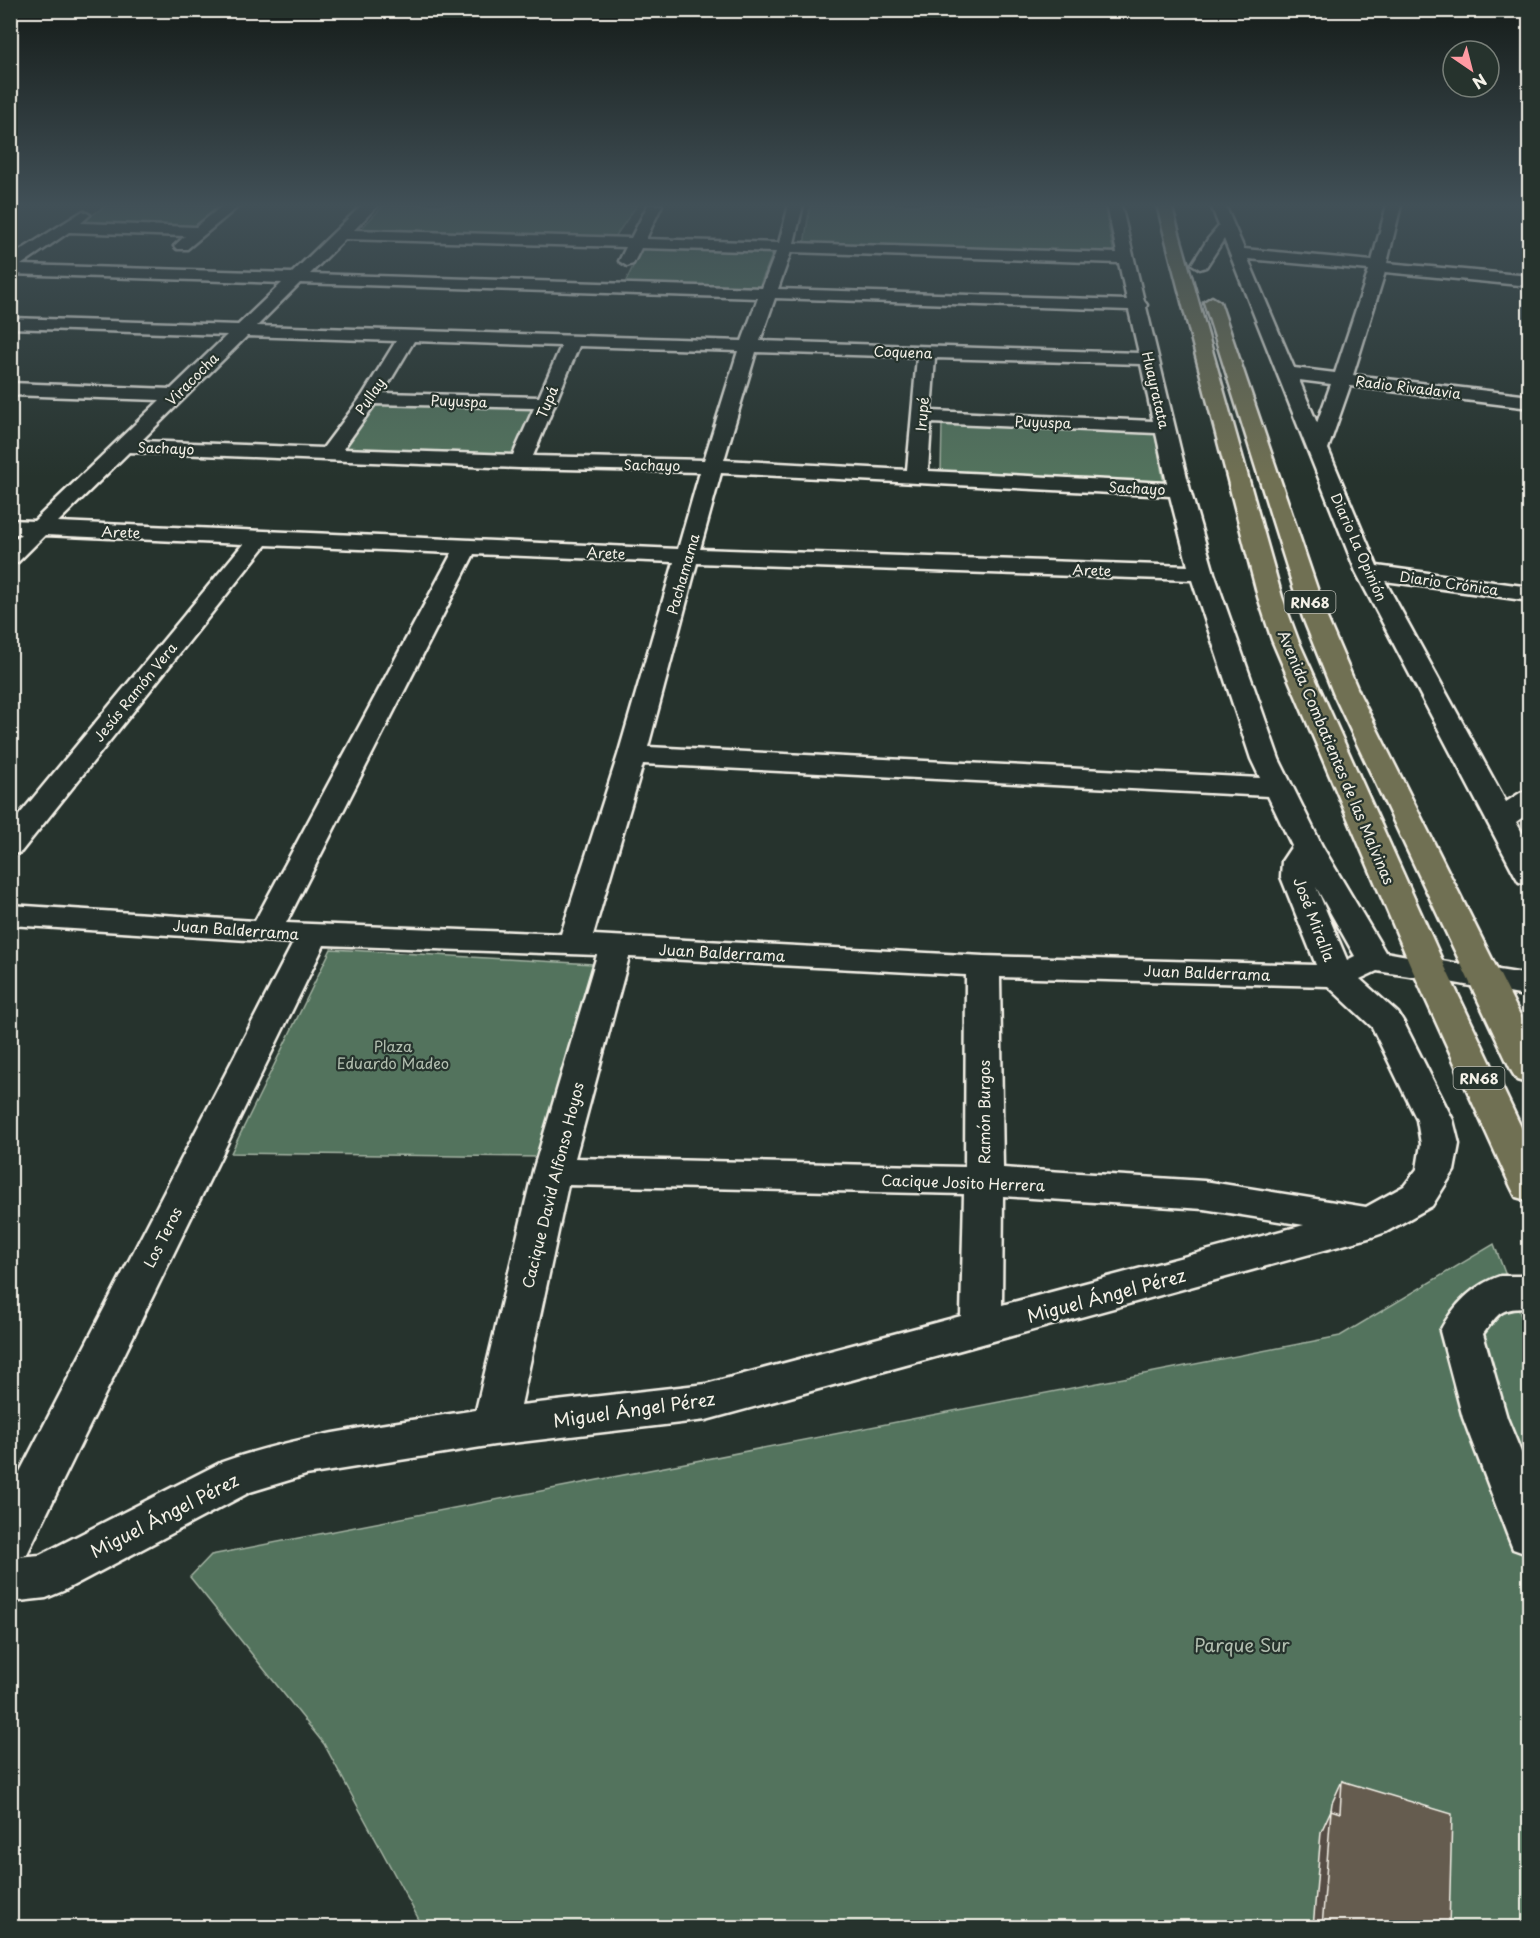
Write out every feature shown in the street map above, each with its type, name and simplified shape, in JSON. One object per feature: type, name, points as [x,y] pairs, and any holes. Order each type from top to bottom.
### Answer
[{"type":"main road","name":"Avenida Combatientes de las Malvinas","points":[[1188,295],[1270,597],[1284,640],[1429,969],[1530,1187]]},
{"type":"main road","name":"RN68","points":[[1210,295],[1315,618],[1347,695],[1530,1072]]},
{"type":"street","name":"Viracocha","points":[[10,557],[278,295]]},
{"type":"street","name":"Pachamama","points":[[574,944],[632,755],[689,556],[712,466],[749,346],[768,295]]},
{"type":"street","points":[[844,295],[1139,305]]},
{"type":"street","name":"Huayratata","points":[[1136,295],[1164,427],[1202,573]]},
{"type":"street","name":"Diario La Opinión","points":[[1255,295],[1368,572],[1530,875]]},
{"type":"street","points":[[1317,450],[1370,295]]},
{"type":"street","name":"Coquena","points":[[10,323],[1148,359]]},
{"type":"street","name":"Pullay","points":[[329,454],[370,398],[408,336]]},
{"type":"street","name":"Tupá","points":[[520,462],[572,342]]},
{"type":"street","name":"Irupé","points":[[917,476],[926,352]]},
{"type":"street","name":"Radio Rivadavia","points":[[1286,373],[1530,402]]},
{"type":"street","points":[[10,388],[176,396]]},
{"type":"street","name":"Puyuspa","points":[[370,398],[547,403]]},
{"type":"street","name":"Puyuspa","points":[[922,417],[1164,427]]},
{"type":"street","name":"Sachayo","points":[[124,446],[520,462],[712,466],[1179,490]]},
{"type":"street","name":"Arete","points":[[10,527],[689,556],[1202,573]]},
{"type":"street","name":"Jesús Ramón Vera","points":[[10,846],[260,538]]},
{"type":"street","points":[[266,931],[466,547]]},
{"type":"street","name":"Diario Crónica","points":[[1368,572],[1530,594]]},
{"type":"street","points":[[1202,573],[1266,759],[1307,846],[1374,960],[1530,986]]},
{"type":"street","points":[[632,755],[1281,788]]},
{"type":"street","points":[[1499,820],[1530,798]]},
{"type":"street","name":"José Miralla","points":[[1307,846],[1297,861],[1296,877],[1337,976],[1386,1021],[1435,1120],[1440,1144],[1435,1171],[1418,1196],[1372,1222]]},
{"type":"street","name":"Juan Balderrama","points":[[10,915],[313,935],[574,944],[983,966],[1337,976],[1374,960]]},
{"type":"street","name":"Los Teros","points":[[10,1539],[313,935]]},
{"type":"street","name":"Cacique David Alfonso Hoyos","points":[[494,1426],[552,1171],[616,946]]},
{"type":"street","name":"Ramón Burgos","points":[[981,1329],[984,1181],[983,966]]},
{"type":"street","name":"Cacique Josito Herrera","points":[[552,1171],[984,1181],[1204,1195],[1372,1222]]},
{"type":"street","name":"Miguel Ángel Pérez","points":[[10,1580],[46,1576],[238,1476],[306,1456],[494,1426],[706,1402],[1372,1222]]},
{"type":"street","points":[[1530,1292],[1500,1292],[1481,1306],[1461,1331],[1485,1418],[1530,1534]]},
{"type":"green space","points":[[379,402],[534,408],[511,458],[341,452]]},
{"type":"green space","points":[[942,424],[1155,434],[1164,484],[941,473]]},
{"type":"green space","name":"Plaza Eduardo Madeo","points":[[331,949],[593,964],[540,1157],[231,1153]]},
{"type":"green space","name":"Parque Sur","points":[[1494,1244],[1529,1337],[1529,1927],[423,1927],[324,1744],[190,1577],[211,1555],[1340,1336]]},
{"type":"building","points":[[1342,1781],[1452,1814],[1449,1928],[1322,1928],[1331,1810],[1340,1813]]}]
